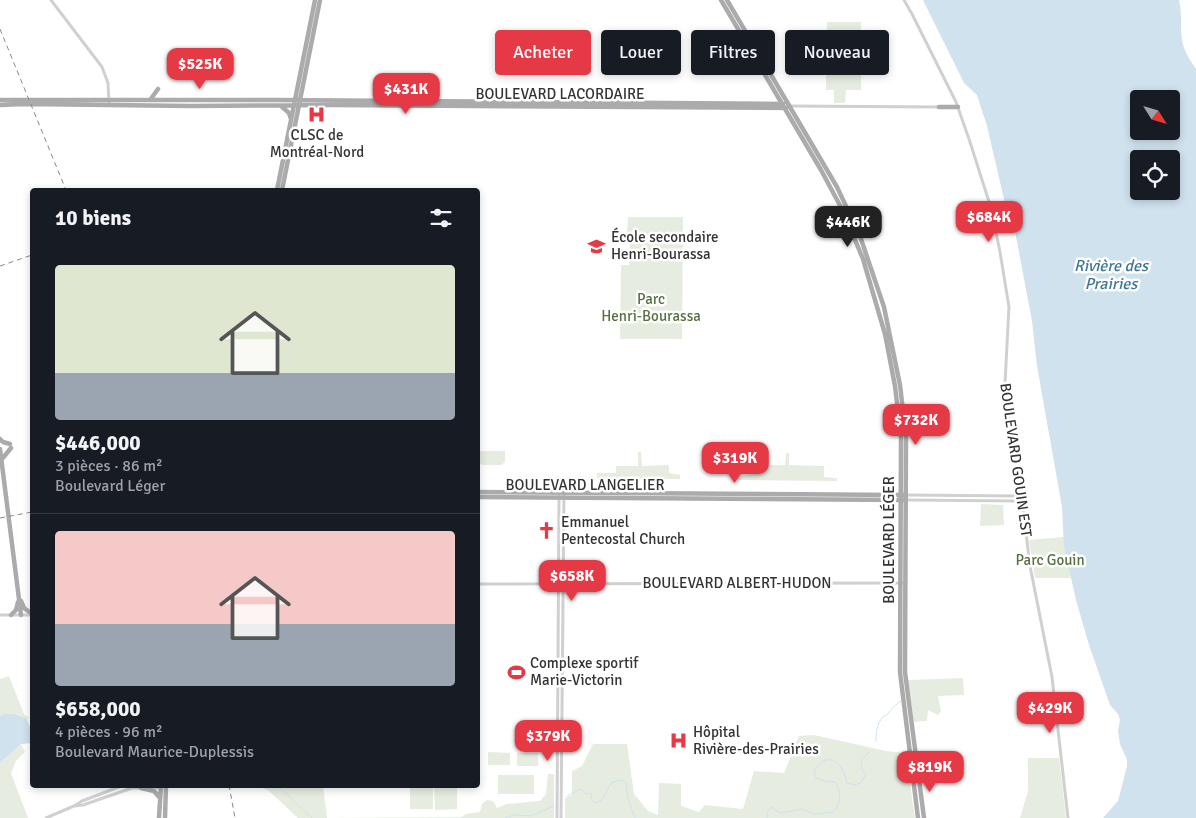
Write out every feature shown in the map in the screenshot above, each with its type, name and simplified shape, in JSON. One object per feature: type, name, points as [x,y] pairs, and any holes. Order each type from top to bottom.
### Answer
[{"type":"main road","points":[[282,188],[315,0]]},
{"type":"main road","points":[[277,188],[290,123],[297,103],[320,0]]},
{"type":"main road","name":"BOULEVARD LÉGER","points":[[721,0],[786,106]]},
{"type":"main road","name":"BOULEVARD LÉGER","points":[[727,0],[843,211],[872,284],[894,379],[904,461],[903,672]]},
{"type":"main road","points":[[150,100],[158,89]]},
{"type":"main road","name":"BOULEVARD LACORDAIRE","points":[[0,100],[275,106],[297,103]]},
{"type":"main road","name":"BOULEVARD LACORDAIRE","points":[[0,105],[150,100],[297,103],[786,106]]},
{"type":"main road","points":[[275,106],[283,108],[289,113],[290,123]]},
{"type":"main road","name":"BOULEVARD LACORDAIRE","points":[[938,107],[958,107]]},
{"type":"main road","points":[[0,439],[11,446],[1,460]]},
{"type":"main road","points":[[0,450],[21,615]]},
{"type":"main road","name":"BOULEVARD LANGELIER","points":[[480,492],[562,495],[904,498]]},
{"type":"main road","name":"BOULEVARD LANGELIER","points":[[480,497],[562,495]]},
{"type":"main road","points":[[19,598],[24,608],[30,612]]},
{"type":"main road","points":[[11,615],[17,607],[19,598]]},
{"type":"main road","points":[[903,672],[918,818]]},
{"type":"main road","points":[[903,672],[924,818]]},
{"type":"main road","points":[[143,788],[154,791],[160,798]]},
{"type":"main road","points":[[159,818],[163,788]]},
{"type":"main road","points":[[163,788],[165,818]]},
{"type":"street","points":[[51,0],[102,67],[108,83],[109,102]]},
{"type":"street","name":"BOULEVARD GOUIN EST","points":[[904,0],[932,52],[958,107],[991,208],[1008,294],[1009,325],[1005,395],[1022,496],[1030,566],[1052,677],[1068,818]]},
{"type":"street","name":"BOULEVARD LACORDAIRE","points":[[786,106],[938,107]]},
{"type":"street","points":[[557,818],[562,495]]},
{"type":"street","name":"BOULEVARD LANGELIER","points":[[904,498],[1022,496]]},
{"type":"street","name":"BOULEVARD LANGELIER","points":[[904,498],[1022,501]]},
{"type":"street","points":[[561,583],[561,818]]},
{"type":"street","name":"BOULEVARD ALBERT-HUDON","points":[[480,584],[903,583]]},
{"type":"street","points":[[0,615],[30,614]]},
{"type":"street","points":[[46,818],[116,788]]},
{"type":"street","points":[[74,806],[84,805],[130,788]]},
{"type":"green space","points":[[827,22],[861,22],[861,30],[827,30]]},
{"type":"green space","points":[[826,75],[861,75],[861,90],[846,90],[845,103],[834,103],[834,90],[826,90]]},
{"type":"green space","name":"Parc Henri-Bourassa","points":[[628,217],[683,217],[682,339],[620,339],[621,265],[629,265],[630,232],[627,232]]},
{"type":"green space","points":[[480,451],[505,451],[505,462],[501,465],[482,465],[480,463]]},
{"type":"green space","points":[[638,452],[641,452],[642,466],[669,465],[669,473],[680,475],[680,479],[597,478],[597,473],[616,473],[616,466],[638,466]]},
{"type":"green space","points":[[786,453],[789,453],[789,465],[824,466],[824,477],[837,478],[837,481],[738,480],[738,477],[756,474],[755,465],[785,465]]},
{"type":"green space","points":[[981,504],[1003,505],[1004,525],[980,526]]},
{"type":"green space","name":"Parc Gouin","points":[[1064,537],[1071,578],[1035,578],[1029,540]]},
{"type":"green space","points":[[9,676],[24,714],[29,718],[27,719],[15,714],[0,716],[0,679]]},
{"type":"green space","points":[[963,678],[964,695],[938,696],[941,711],[938,715],[928,710],[927,721],[914,722],[908,680]]},
{"type":"green space","points":[[814,735],[886,751],[904,753],[915,818],[565,818],[565,798],[572,795],[572,771],[582,766],[593,744],[627,744],[634,794],[648,811],[658,815],[659,783],[681,784],[681,806],[699,812],[705,805],[743,809],[754,771],[784,773],[799,736]]},
{"type":"green space","points":[[21,744],[25,752],[16,761],[11,773],[28,818],[0,818],[0,763]]},
{"type":"green space","points":[[488,752],[510,753],[510,765],[488,765]]},
{"type":"green space","points":[[517,753],[538,753],[538,766],[517,766]]},
{"type":"green space","points":[[1028,758],[1059,758],[1066,818],[1020,818],[1028,791]]},
{"type":"green space","points":[[548,774],[554,774],[554,818],[327,818],[462,817],[466,814],[480,812],[482,804],[487,800],[493,801],[497,808],[507,804],[540,801],[546,794]]},
{"type":"green space","points":[[498,775],[534,775],[534,794],[498,794]]},
{"type":"green space","points":[[263,788],[323,788],[327,818],[298,818],[269,791]]},
{"type":"green space","points":[[410,788],[433,788],[433,809],[410,809]]},
{"type":"green space","points":[[434,788],[457,788],[457,809],[435,810]]},
{"type":"water","name":"Rivière des Prairies","points":[[923,0],[1179,0],[1184,48],[1196,69],[1196,818],[1103,818],[1118,801],[1127,760],[1120,744],[1118,731],[1120,720],[1118,714],[1110,705],[1076,600],[1064,546],[1062,507],[1037,366],[1032,321],[1014,226],[1007,212],[987,126],[977,95],[964,83]]},
{"type":"water","points":[[15,714],[27,719],[30,727],[30,743],[21,744],[0,763],[0,716]]},
{"type":"waterway","points":[[876,741],[879,722],[901,701]]},
{"type":"waterway","points":[[767,818],[767,813],[771,807],[780,813],[803,809],[813,814],[833,812],[838,805],[839,790],[835,782],[816,778],[814,770],[825,760],[835,761],[842,770],[847,783],[855,785],[860,783],[866,775],[862,770],[861,760],[870,752]]},
{"type":"waterway","points":[[567,796],[580,789],[586,794],[591,793],[592,800],[596,803],[602,800],[611,783],[620,780],[626,782],[628,799],[635,818]]},
{"type":"waterway","points":[[280,788],[312,818]]},
{"type":"waterway","points":[[505,818],[513,815],[531,816],[554,806]]},
{"type":"railway","points":[[0,29],[65,188]]},
{"type":"railway","points":[[0,266],[30,256]]},
{"type":"railway","points":[[0,518],[30,512]]},
{"type":"railway","points":[[230,788],[235,818]]},
{"type":"place","name":"CLSC de Montréal-Nord","points":[[317,114]]},
{"type":"place","name":"École secondaire Henri-Bourassa","points":[[597,246]]},
{"type":"place","name":"Emmanuel Pentecostal Church","points":[[547,531]]},
{"type":"place","name":"Complexe sportif Marie-Victorin","points":[[516,672]]},
{"type":"place","name":"Hôpital Rivière-des-Prairies","points":[[679,741]]}]
